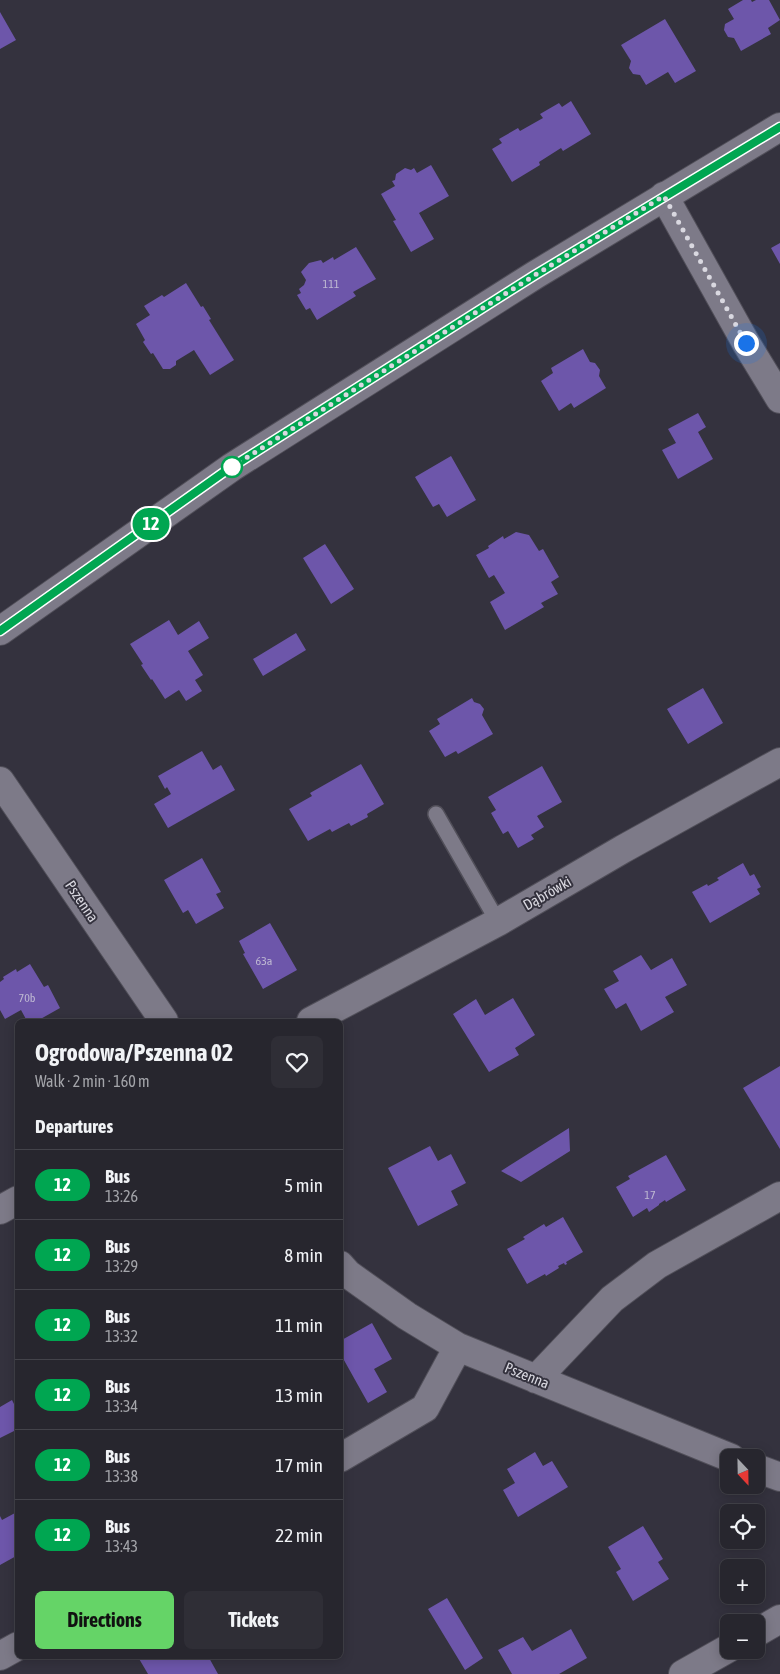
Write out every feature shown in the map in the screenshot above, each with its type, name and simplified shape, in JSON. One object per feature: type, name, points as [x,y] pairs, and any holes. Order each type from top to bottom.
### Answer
[{"type":"street","points":[[0,632],[215,478],[535,275],[780,127]]},
{"type":"street","points":[[664,196],[746,343],[780,399]]},
{"type":"street","name":"Dąbrówki","points":[[315,1019],[498,922],[623,849],[780,762]]},
{"type":"street","name":"Pszenna","points":[[0,781],[163,1019]]},
{"type":"street","points":[[536,1379],[612,1299],[657,1265],[780,1196]]},
{"type":"street","points":[[0,1210],[15,1202]]},
{"type":"street","name":"Pszenna","points":[[343,1268],[348,1274],[407,1316],[458,1347],[720,1454]]},
{"type":"street","points":[[343,1456],[426,1408],[458,1347]]},
{"type":"street","points":[[765,1472],[780,1478]]},
{"type":"street","points":[[765,1627],[780,1619]]},
{"type":"street","points":[[0,1656],[15,1648]]},
{"type":"street","points":[[683,1674],[720,1653]]},
{"type":"lane","points":[[436,814],[498,922]]},
{"type":"building","points":[[743,0],[751,0],[752,2],[756,0],[769,0],[780,20],[768,28],[771,34],[741,51],[734,38],[728,37],[724,30],[725,24],[734,19],[728,9]]},
{"type":"building","points":[[0,12],[16,40],[0,49]]},
{"type":"building","points":[[665,19],[696,71],[675,83],[668,72],[646,85],[640,75],[633,74],[629,68],[631,61],[621,45]]},
{"type":"building","points":[[571,101],[591,134],[563,151],[561,148],[539,162],[540,165],[512,182],[492,149],[502,143],[499,139],[518,128],[520,131],[543,118],[540,114],[559,103],[562,107]]},
{"type":"building","points":[[431,165],[449,196],[419,213],[434,239],[411,252],[393,221],[396,220],[381,194],[395,186],[392,181],[395,180],[396,174],[405,168],[411,170],[414,168],[417,173]]},
{"type":"building","points":[[780,243],[780,264],[771,248]]},
{"type":"building","points":[[356,247],[376,279],[353,292],[356,296],[317,320],[310,308],[306,310],[297,295],[301,293],[299,289],[306,280],[301,272],[309,263],[321,260],[323,263],[333,257],[334,260]]},
{"type":"building","points":[[186,283],[201,307],[203,306],[211,319],[209,320],[234,360],[210,375],[194,350],[176,361],[176,365],[170,369],[163,369],[143,342],[145,340],[136,324],[150,315],[144,306],[162,295],[164,297]]},
{"type":"building","points":[[583,349],[590,362],[595,363],[600,370],[599,376],[606,388],[574,408],[571,403],[559,411],[541,381],[553,373],[551,368]]},
{"type":"building","points":[[698,413],[706,427],[698,432],[713,459],[678,479],[662,450],[676,443],[668,429]]},
{"type":"building","points":[[451,456],[476,500],[447,517],[439,504],[433,507],[415,477]]},
{"type":"building","points":[[516,532],[529,535],[539,551],[543,549],[559,577],[551,582],[558,594],[541,603],[544,607],[505,630],[490,602],[505,593],[494,575],[489,578],[476,555],[489,548],[488,546],[503,536],[504,539]]},
{"type":"building","points":[[325,544],[354,589],[331,604],[303,558]]},
{"type":"building","points":[[169,620],[178,635],[199,621],[209,638],[188,651],[203,675],[195,680],[202,691],[186,701],[179,690],[165,699],[141,665],[143,664],[130,644]]},
{"type":"building","points":[[296,633],[306,650],[263,676],[253,659]]},
{"type":"building","points":[[703,688],[723,723],[688,744],[667,709]]},
{"type":"building","points":[[472,698],[474,702],[480,704],[484,709],[482,715],[493,734],[458,754],[456,751],[445,757],[429,731],[440,724],[437,719]]},
{"type":"building","points":[[202,751],[213,770],[221,765],[235,790],[168,828],[154,804],[171,794],[167,787],[165,789],[158,776]]},
{"type":"building","points":[[361,764],[384,804],[367,814],[368,817],[351,826],[349,823],[332,832],[330,829],[308,841],[289,809],[312,796],[310,793]]},
{"type":"building","points":[[542,766],[562,802],[537,816],[544,827],[531,835],[534,839],[518,848],[508,831],[503,834],[491,813],[496,810],[488,797]]},
{"type":"building","points":[[202,858],[221,892],[216,894],[224,908],[196,924],[188,910],[183,913],[164,880]]},
{"type":"building","points":[[743,863],[750,876],[754,874],[761,887],[757,889],[760,894],[710,923],[692,892],[719,880],[717,878]]},
{"type":"building","points":[[270,923],[297,970],[263,989],[243,954],[245,953],[239,941]]},
{"type":"building","points":[[641,955],[651,970],[672,958],[687,985],[665,997],[674,1012],[641,1031],[626,1003],[616,1009],[604,989],[619,981],[613,971]]},
{"type":"building","points":[[30,964],[44,987],[48,985],[60,1008],[41,1019],[26,1019],[21,1010],[5,1019],[0,1010],[0,982],[4,979],[3,977],[16,969],[17,972]]},
{"type":"building","points":[[513,998],[535,1035],[515,1048],[519,1055],[489,1072],[453,1014],[476,999],[485,1015]]},
{"type":"building","points":[[780,1066],[780,1149],[743,1088]]},
{"type":"building","points":[[569,1128],[570,1151],[521,1182],[501,1171]]},
{"type":"building","points":[[430,1146],[438,1161],[451,1154],[466,1183],[451,1191],[458,1205],[418,1226],[388,1168]]},
{"type":"building","points":[[666,1155],[686,1190],[666,1202],[665,1200],[649,1212],[647,1208],[633,1217],[616,1187],[630,1179],[628,1176]]},
{"type":"building","points":[[563,1217],[583,1252],[566,1262],[567,1264],[565,1265],[564,1263],[558,1266],[559,1268],[546,1276],[545,1274],[527,1284],[507,1249],[525,1239],[523,1237],[544,1224],[546,1227]]},
{"type":"building","points":[[372,1323],[392,1359],[374,1369],[387,1392],[368,1403],[343,1358],[343,1339]]},
{"type":"building","points":[[12,1400],[15,1404],[15,1430],[0,1438],[0,1407]]},
{"type":"building","points":[[535,1452],[543,1466],[552,1461],[568,1487],[518,1517],[503,1490],[515,1483],[507,1469]]},
{"type":"building","points":[[15,1513],[15,1557],[0,1565],[0,1516],[2,1520]]},
{"type":"building","points":[[643,1526],[663,1559],[658,1562],[669,1579],[633,1601],[616,1572],[621,1569],[608,1547]]},
{"type":"building","points":[[447,1598],[483,1658],[465,1670],[428,1609]]},
{"type":"building","points":[[571,1629],[587,1658],[559,1674],[512,1674],[498,1650],[523,1637],[532,1651]]},
{"type":"building","points":[[139,1659],[210,1659],[218,1674],[148,1674]]},
{"type":"bus line","name":"12","points":[[0,631],[224,472],[535,275],[780,127]]},
{"type":"route","points":[[232,467],[535,275],[664,196],[746,343]]}]
